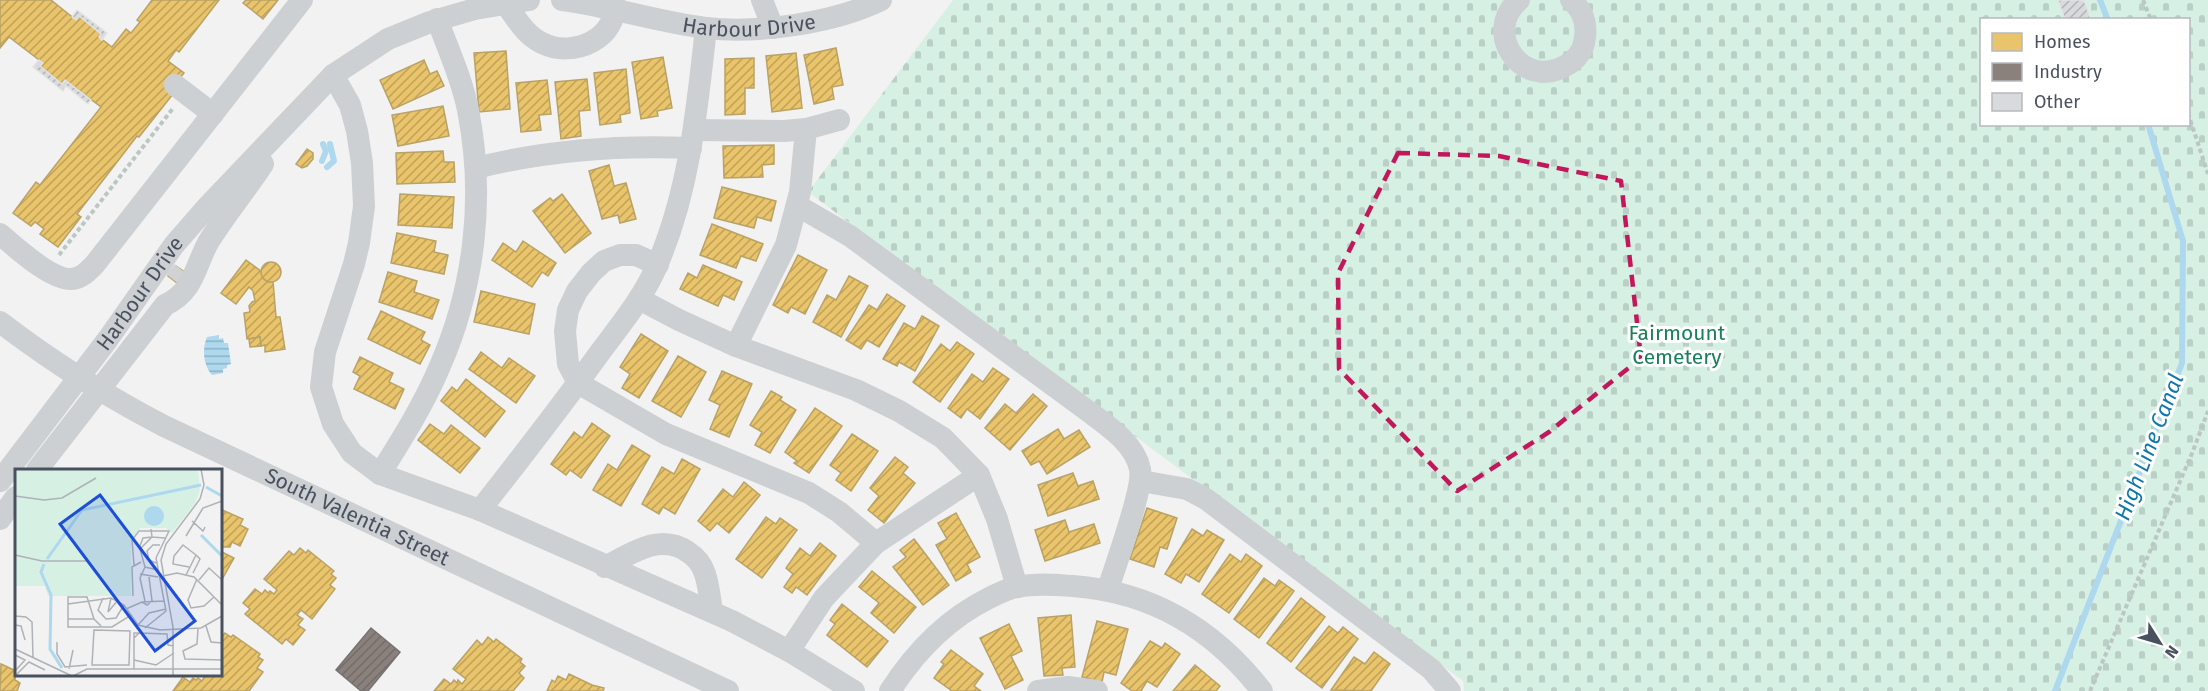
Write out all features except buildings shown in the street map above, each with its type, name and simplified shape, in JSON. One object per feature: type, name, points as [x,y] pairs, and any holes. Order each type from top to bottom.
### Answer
[{"type":"street","points":[[0,234],[52,273],[66,279],[81,276],[95,264],[302,0]]},
{"type":"street","name":"Harbour Drive","points":[[16,469],[174,245],[208,206],[333,75],[388,39],[437,19],[505,3],[529,0]]},
{"type":"street","name":"Harbour Drive","points":[[562,0],[615,5],[706,28],[773,27],[828,17],[878,1]]},
{"type":"street","points":[[762,0],[773,27]]},
{"type":"street","points":[[1520,0],[1513,5],[1507,16],[1504,29],[1505,42],[1510,53],[1520,63],[1531,70],[1545,72],[1558,70],[1570,64],[1580,53],[1585,41],[1586,27],[1582,15],[1571,0]]},
{"type":"street","points":[[505,3],[528,33],[541,42],[564,49],[583,47],[594,41],[604,32],[615,5]]},
{"type":"street","points":[[380,474],[430,388],[456,324],[469,272],[473,244],[477,190],[468,109],[437,19]]},
{"type":"street","points":[[480,510],[578,383],[639,299],[658,265],[678,207],[693,139],[706,28]]},
{"type":"street","points":[[333,75],[350,105],[357,131],[362,163],[364,206],[354,264],[325,352],[321,387],[328,413],[344,443],[354,456],[380,474],[480,510],[605,567],[712,611],[789,651],[854,691]]},
{"type":"street","points":[[180,88],[213,114]]},
{"type":"street","name":"Harbour Drive","points":[[39,469],[165,305],[182,293],[197,271],[191,264],[294,117]]},
{"type":"street","points":[[476,168],[552,152],[806,129],[839,120]]},
{"type":"street","points":[[736,346],[786,245],[798,206],[806,129]]},
{"type":"street","points":[[798,206],[850,236],[1114,431],[1126,444],[1137,461],[1141,481],[1108,589]]},
{"type":"street","points":[[144,290],[165,305],[169,290],[191,264],[174,245]]},
{"type":"street","points":[[658,265],[636,255],[620,255],[604,261],[577,291],[568,310],[565,331],[568,364],[578,383],[666,434],[809,493],[839,512],[876,543]]},
{"type":"street","points":[[639,299],[690,326],[736,346],[847,386],[886,404],[943,438],[980,475],[997,519],[1017,586]]},
{"type":"street","name":"South Valentia Street","points":[[0,322],[79,377],[176,432],[728,691]]},
{"type":"street","name":"Harbour Drive","points":[[6,484],[15,471]]},
{"type":"street","points":[[789,651],[824,598],[876,543],[980,475]]},
{"type":"street","points":[[1141,481],[1187,489],[1206,499],[1431,669],[1450,691]]},
{"type":"street","points":[[0,519],[15,498]]},
{"type":"street","points":[[605,567],[653,544],[675,545],[686,550],[701,564],[706,575],[712,611]]},
{"type":"street","points":[[890,691],[914,657],[948,624],[971,608],[1017,586],[1059,585],[1108,589],[1161,607],[1198,628],[1235,660],[1262,691]]},
{"type":"street","points":[[1038,691],[1068,687],[1097,691]]},
{"type":"path","points":[[2143,0],[2150,18]]},
{"type":"path","points":[[54,257],[60,255],[180,88]]},
{"type":"path","points":[[2190,119],[2208,174]]},
{"type":"path","points":[[2090,691],[2208,411]]},
{"type":"highlighted area","points":[[1398,153],[1499,156],[1621,181],[1641,358],[1549,432],[1457,491],[1339,369],[1338,273]]},
{"type":"green space","name":"Fairmount Cemetery","points":[[953,0],[2208,0],[2208,691],[1464,691],[1463,681],[808,192]]},
{"type":"water","points":[[219,335],[219,339],[223,338],[224,343],[228,343],[231,364],[223,369],[223,373],[212,375],[205,361],[204,346],[207,337]]},
{"type":"waterway","name":"High Line Canal","points":[[2100,0],[2107,18]]},
{"type":"waterway","name":"High Line Canal","points":[[2055,691],[2182,363],[2183,241],[2149,126]]},
{"type":"waterway","points":[[322,161],[326,151],[323,144]]},
{"type":"waterway","points":[[327,167],[334,161],[330,144]]},
{"type":"tunnel","points":[[175,281],[183,271]]}]
